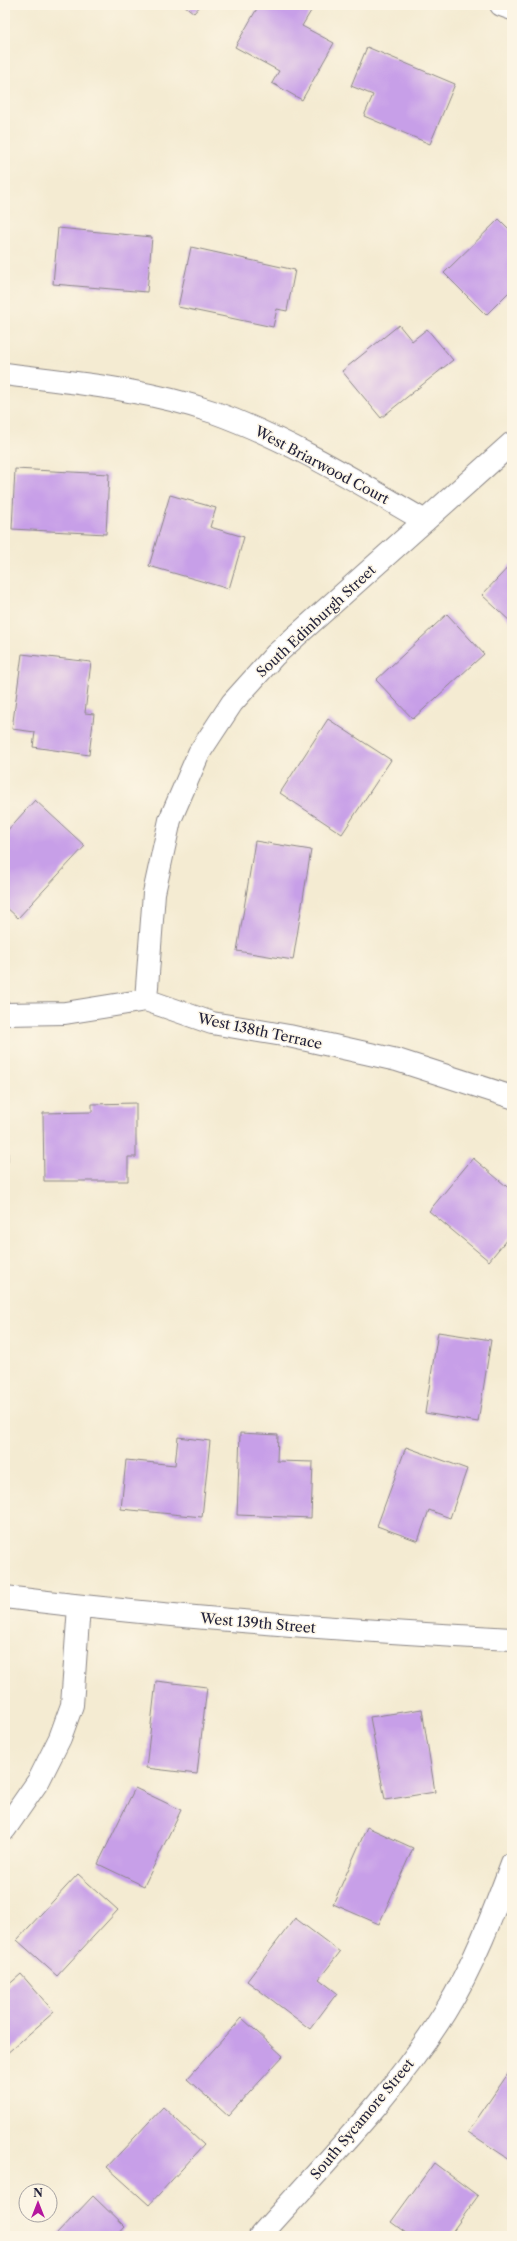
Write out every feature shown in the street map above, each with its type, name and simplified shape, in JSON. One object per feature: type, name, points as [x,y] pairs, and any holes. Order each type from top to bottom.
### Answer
[{"type":"street","points":[[501,5],[512,9]]},
{"type":"street","name":"West Briarwood Court","points":[[5,374],[126,389],[212,412],[276,438],[425,521]]},
{"type":"street","name":"South Edinburgh Street","points":[[146,1000],[154,893],[170,820],[199,754],[232,703],[275,655],[512,443]]},
{"type":"street","name":"West 138th Terrace","points":[[5,1014],[65,1013],[146,1000],[212,1023],[289,1036],[397,1060],[512,1097]]},
{"type":"street","name":"West 139th Street","points":[[5,1597],[199,1619],[320,1628],[512,1639]]},
{"type":"street","points":[[5,1829],[40,1780],[60,1738],[72,1705],[79,1606]]},
{"type":"street","name":"South Sycamore Street","points":[[260,2236],[396,2082],[445,2011],[487,1931],[512,1863]]},
{"type":"building","points":[[184,5],[201,5],[194,13]]},
{"type":"building","points":[[259,5],[299,5],[311,11],[302,26],[334,43],[302,100],[272,83],[279,71],[235,47]]},
{"type":"building","points":[[367,47],[455,84],[430,144],[364,116],[373,95],[351,86]]},
{"type":"building","points":[[499,219],[512,232],[512,289],[486,315],[444,273]]},
{"type":"building","points":[[58,228],[152,237],[147,292],[53,284]]},
{"type":"building","points":[[191,247],[295,270],[287,311],[277,309],[273,327],[178,307]]},
{"type":"building","points":[[399,325],[412,341],[427,329],[453,360],[381,418],[342,371]]},
{"type":"building","points":[[15,469],[109,474],[106,534],[12,529]]},
{"type":"building","points":[[170,495],[216,508],[210,527],[244,537],[229,589],[149,566]]},
{"type":"building","points":[[512,563],[512,623],[482,595]]},
{"type":"building","points":[[447,614],[484,654],[413,719],[376,680]]},
{"type":"building","points":[[22,654],[91,662],[85,713],[94,714],[89,755],[33,747],[35,732],[12,729]]},
{"type":"building","points":[[328,719],[391,760],[342,834],[280,793]]},
{"type":"building","points":[[35,800],[85,846],[18,918],[5,906],[5,833]]},
{"type":"building","points":[[255,841],[311,850],[293,960],[237,951]]},
{"type":"building","points":[[136,1103],[136,1157],[128,1157],[128,1181],[44,1181],[43,1113],[92,1112],[92,1104]]},
{"type":"building","points":[[5,1106],[7,1106],[8,1162],[5,1162]]},
{"type":"building","points":[[473,1158],[512,1191],[512,1233],[489,1261],[429,1211]]},
{"type":"building","points":[[438,1332],[491,1340],[478,1422],[425,1413]]},
{"type":"building","points":[[240,1433],[278,1435],[277,1461],[313,1462],[311,1518],[237,1515]]},
{"type":"building","points":[[178,1437],[210,1441],[202,1517],[121,1509],[126,1460],[175,1465]]},
{"type":"building","points":[[406,1447],[467,1469],[450,1518],[429,1510],[418,1541],[377,1526]]},
{"type":"building","points":[[156,1681],[207,1687],[197,1774],[146,1768]]},
{"type":"building","points":[[422,1709],[435,1792],[385,1800],[370,1717]]},
{"type":"building","points":[[135,1788],[181,1810],[144,1886],[98,1864]]},
{"type":"building","points":[[367,1827],[413,1848],[379,1924],[333,1904]]},
{"type":"building","points":[[78,1874],[118,1910],[57,1976],[17,1940]]},
{"type":"building","points":[[295,1918],[340,1952],[319,1979],[337,1993],[310,2029],[247,1981]]},
{"type":"building","points":[[21,1974],[54,2012],[5,2055],[5,1988]]},
{"type":"building","points":[[242,2018],[283,2056],[228,2116],[187,2079]]},
{"type":"building","points":[[512,2068],[512,2161],[468,2132]]},
{"type":"building","points":[[163,2107],[204,2145],[149,2205],[107,2167]]},
{"type":"building","points":[[434,2163],[478,2196],[449,2236],[410,2236],[391,2222]]},
{"type":"building","points":[[93,2196],[125,2227],[117,2236],[55,2236]]}]
